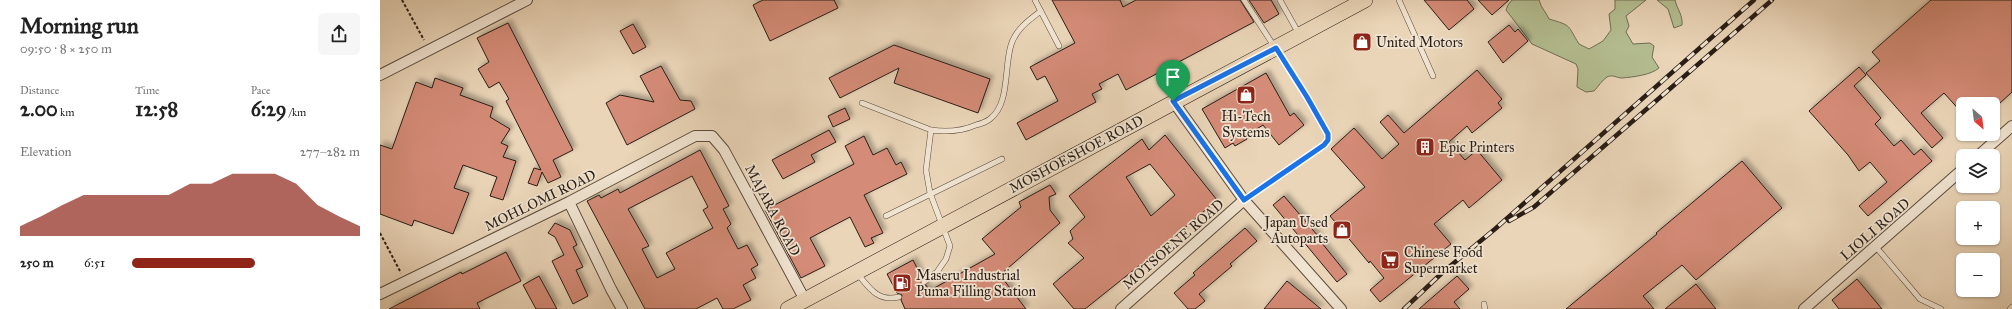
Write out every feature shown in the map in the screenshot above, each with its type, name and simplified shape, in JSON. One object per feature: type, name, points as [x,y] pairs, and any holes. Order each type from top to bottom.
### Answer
[{"type":"main road","name":"MOSHOESHOE ROAD","points":[[788,309],[1173,101],[1365,0]]},
{"type":"street","points":[[380,76],[527,0]]},
{"type":"street","points":[[1173,101],[1244,200],[1341,309]]},
{"type":"street","points":[[1986,149],[2012,126]]},
{"type":"street","name":"MOHLOMI ROAD","points":[[380,294],[570,202],[695,136],[712,136]]},
{"type":"street","name":"MAJARA ROAD","points":[[712,136],[724,150],[805,300]]},
{"type":"street","name":"LIOLI ROAD","points":[[1804,309],[1956,175]]},
{"type":"street","name":"MOTSOENE ROAD","points":[[1121,309],[1244,200]]},
{"type":"street","points":[[570,202],[611,290],[622,309]]},
{"type":"lane","points":[[1035,0],[1060,46]]},
{"type":"lane","points":[[1244,0],[1307,97],[1328,134],[1328,140],[1324,145],[1244,200]]},
{"type":"lane","points":[[1280,0],[1300,35]]},
{"type":"lane","points":[[1399,0],[1433,76]]},
{"type":"lane","points":[[862,103],[931,130],[940,131],[968,128],[989,120],[997,112],[1002,98],[1011,44],[1021,27],[1041,11]]},
{"type":"lane","points":[[924,282],[936,272],[946,259],[950,246],[930,193],[926,170],[931,130]]},
{"type":"lane","points":[[886,216],[930,193],[1002,159]]},
{"type":"lane","points":[[1876,247],[1920,299],[1940,309]]},
{"type":"lane","points":[[856,272],[878,295],[888,299],[899,297]]},
{"type":"path","points":[[402,0],[430,50]]},
{"type":"path","points":[[380,233],[406,281]]},
{"type":"green space","points":[[1512,0],[1539,0],[1549,19],[1566,25],[1571,30],[1579,44],[1589,49],[1603,41],[1611,30],[1609,14],[1615,9],[1615,0],[1646,0],[1626,16],[1629,26],[1626,32],[1633,44],[1650,43],[1654,46],[1652,57],[1659,68],[1647,74],[1636,76],[1622,78],[1609,76],[1603,80],[1594,91],[1586,92],[1577,87],[1578,69],[1576,64],[1532,44],[1506,10]]},
{"type":"green space","points":[[1657,0],[1675,0],[1681,15],[1682,25],[1674,28],[1668,9]]},
{"type":"building","points":[[763,0],[834,0],[838,8],[770,41],[753,5]]},
{"type":"building","points":[[1052,0],[1120,0],[1123,7],[1136,0],[1240,0],[1254,22],[1126,90],[1118,74],[1099,84],[1102,89],[1092,94],[1096,102],[1026,140],[1017,123],[1058,101],[1045,76],[1037,80],[1030,67],[1075,43]]},
{"type":"building","points":[[1249,0],[1271,0],[1279,14],[1264,23]]},
{"type":"building","points":[[1424,0],[1467,0],[1474,9],[1449,30]]},
{"type":"building","points":[[1478,0],[1509,0],[1492,15]]},
{"type":"building","points":[[1931,0],[2012,0],[2012,92],[2000,103],[2000,97],[1956,97],[1956,106],[1944,93],[1921,113],[1943,138],[1932,148],[1866,73],[1880,61],[1872,52]]},
{"type":"building","points":[[508,23],[573,150],[553,160],[561,177],[548,183],[542,172],[537,186],[528,183],[534,168],[541,170],[506,101],[509,99],[499,82],[489,88],[478,69],[489,62],[477,38]]},
{"type":"building","points":[[633,24],[646,47],[633,54],[620,31]]},
{"type":"building","points":[[1509,25],[1515,32],[1518,29],[1528,41],[1503,63],[1488,42]]},
{"type":"building","points":[[894,45],[990,79],[978,113],[894,83],[899,68],[840,98],[829,78]]},
{"type":"building","points":[[661,66],[680,100],[691,101],[695,109],[627,145],[606,103],[620,95],[654,102],[640,76]]},
{"type":"building","points":[[1859,67],[1866,75],[1854,86],[1881,118],[1875,124],[1894,146],[1901,140],[1914,155],[1921,149],[1932,161],[1868,216],[1859,206],[1887,182],[1870,162],[1859,171],[1848,155],[1809,111]]},
{"type":"building","points":[[1477,70],[1502,99],[1498,103],[1502,108],[1472,133],[1467,126],[1449,142],[1465,160],[1477,150],[1502,180],[1469,208],[1463,200],[1434,224],[1451,244],[1380,302],[1370,290],[1384,278],[1370,261],[1369,263],[1330,216],[1365,187],[1331,149],[1354,128],[1382,159],[1399,144],[1380,122],[1388,115],[1404,133]]},
{"type":"building","points":[[1266,73],[1290,116],[1294,113],[1304,125],[1279,145],[1263,125],[1245,136],[1247,139],[1235,146],[1233,143],[1225,148],[1202,109]]},
{"type":"building","points":[[435,78],[463,88],[460,95],[493,107],[490,117],[510,129],[501,143],[508,146],[503,157],[516,161],[503,200],[490,196],[497,177],[463,165],[454,188],[469,193],[453,234],[414,220],[412,226],[380,214],[380,145],[392,149],[416,82],[432,88]]},
{"type":"building","points":[[845,108],[850,119],[833,127],[828,116]]},
{"type":"building","points":[[829,130],[836,142],[811,155],[815,162],[783,179],[772,160]]},
{"type":"building","points":[[1165,135],[1217,200],[1165,245],[1085,309],[1074,309],[1053,284],[1084,258],[1068,243],[1073,239],[1070,231],[1085,217],[1069,196],[1142,139],[1149,150]],"holes":[[[1150,164],[1175,195],[1151,216],[1126,177]]]},
{"type":"building","points":[[864,136],[873,155],[887,148],[896,165],[901,162],[907,174],[864,195],[883,233],[871,238],[874,243],[865,247],[850,217],[810,238],[825,266],[801,278],[765,210],[854,164],[845,146]]},
{"type":"building","points":[[700,150],[729,206],[723,209],[731,224],[727,228],[738,249],[747,245],[758,265],[751,269],[756,278],[743,285],[751,300],[733,309],[723,309],[717,298],[696,309],[645,309],[587,201],[599,195],[601,198],[618,189],[620,193]],"holes":[[[692,176],[708,207],[703,210],[713,228],[666,253],[675,269],[657,278],[642,249],[649,246],[628,209]]]},
{"type":"building","points":[[1742,161],[1782,208],[1696,280],[1682,265],[1643,296],[1654,309],[1566,309],[1657,234],[1656,233]]},
{"type":"building","points":[[1050,185],[1056,194],[1049,197],[1050,210],[1060,223],[1000,275],[1026,309],[905,309],[901,300],[902,295],[897,293],[887,274],[913,260],[922,278],[921,284],[926,285],[929,291],[995,254],[982,239],[1021,207],[1019,202]]},
{"type":"building","points":[[1284,196],[1318,236],[1317,237],[1347,274],[1337,282],[1273,205]]},
{"type":"building","points":[[555,223],[570,230],[577,245],[573,247],[583,267],[576,270],[588,296],[573,304],[552,261],[564,255],[555,237],[548,233]]},
{"type":"building","points":[[1245,228],[1257,241],[1230,264],[1232,266],[1199,294],[1205,301],[1195,309],[1188,309],[1174,293],[1195,275],[1193,273]]},
{"type":"building","points":[[506,252],[521,281],[477,303],[480,309],[389,309],[461,272],[462,274]]},
{"type":"building","points":[[539,276],[557,309],[536,309],[523,285]]},
{"type":"building","points":[[1457,276],[1469,289],[1454,302],[1460,309],[1419,309]]},
{"type":"building","points":[[1857,279],[1882,309],[1839,309],[1832,300]]},
{"type":"building","points":[[1287,281],[1321,309],[1264,309]]},
{"type":"building","points":[[1696,284],[1716,309],[1665,309]]},
{"type":"railway","points":[[1404,309],[1443,272],[1495,229],[1754,0]]},
{"type":"railway","points":[[1509,221],[1534,207],[1772,0]]},
{"type":"place","name":"United Motors","points":[[1362,42]]},
{"type":"place","name":"Hi-Tech Systems","points":[[1246,95]]},
{"type":"place","name":"Epic Printers","points":[[1425,147]]},
{"type":"place","name":"Japan Used Autoparts","points":[[1342,230]]},
{"type":"place","name":"Chinese Food Supermarket","points":[[1390,260]]},
{"type":"place","name":"Maseru Industrial Puma Filling Station","points":[[902,283]]},
{"type":"route","points":[[1276,48],[1328,134],[1328,140],[1324,145],[1244,200],[1173,101],[1276,48]]}]
